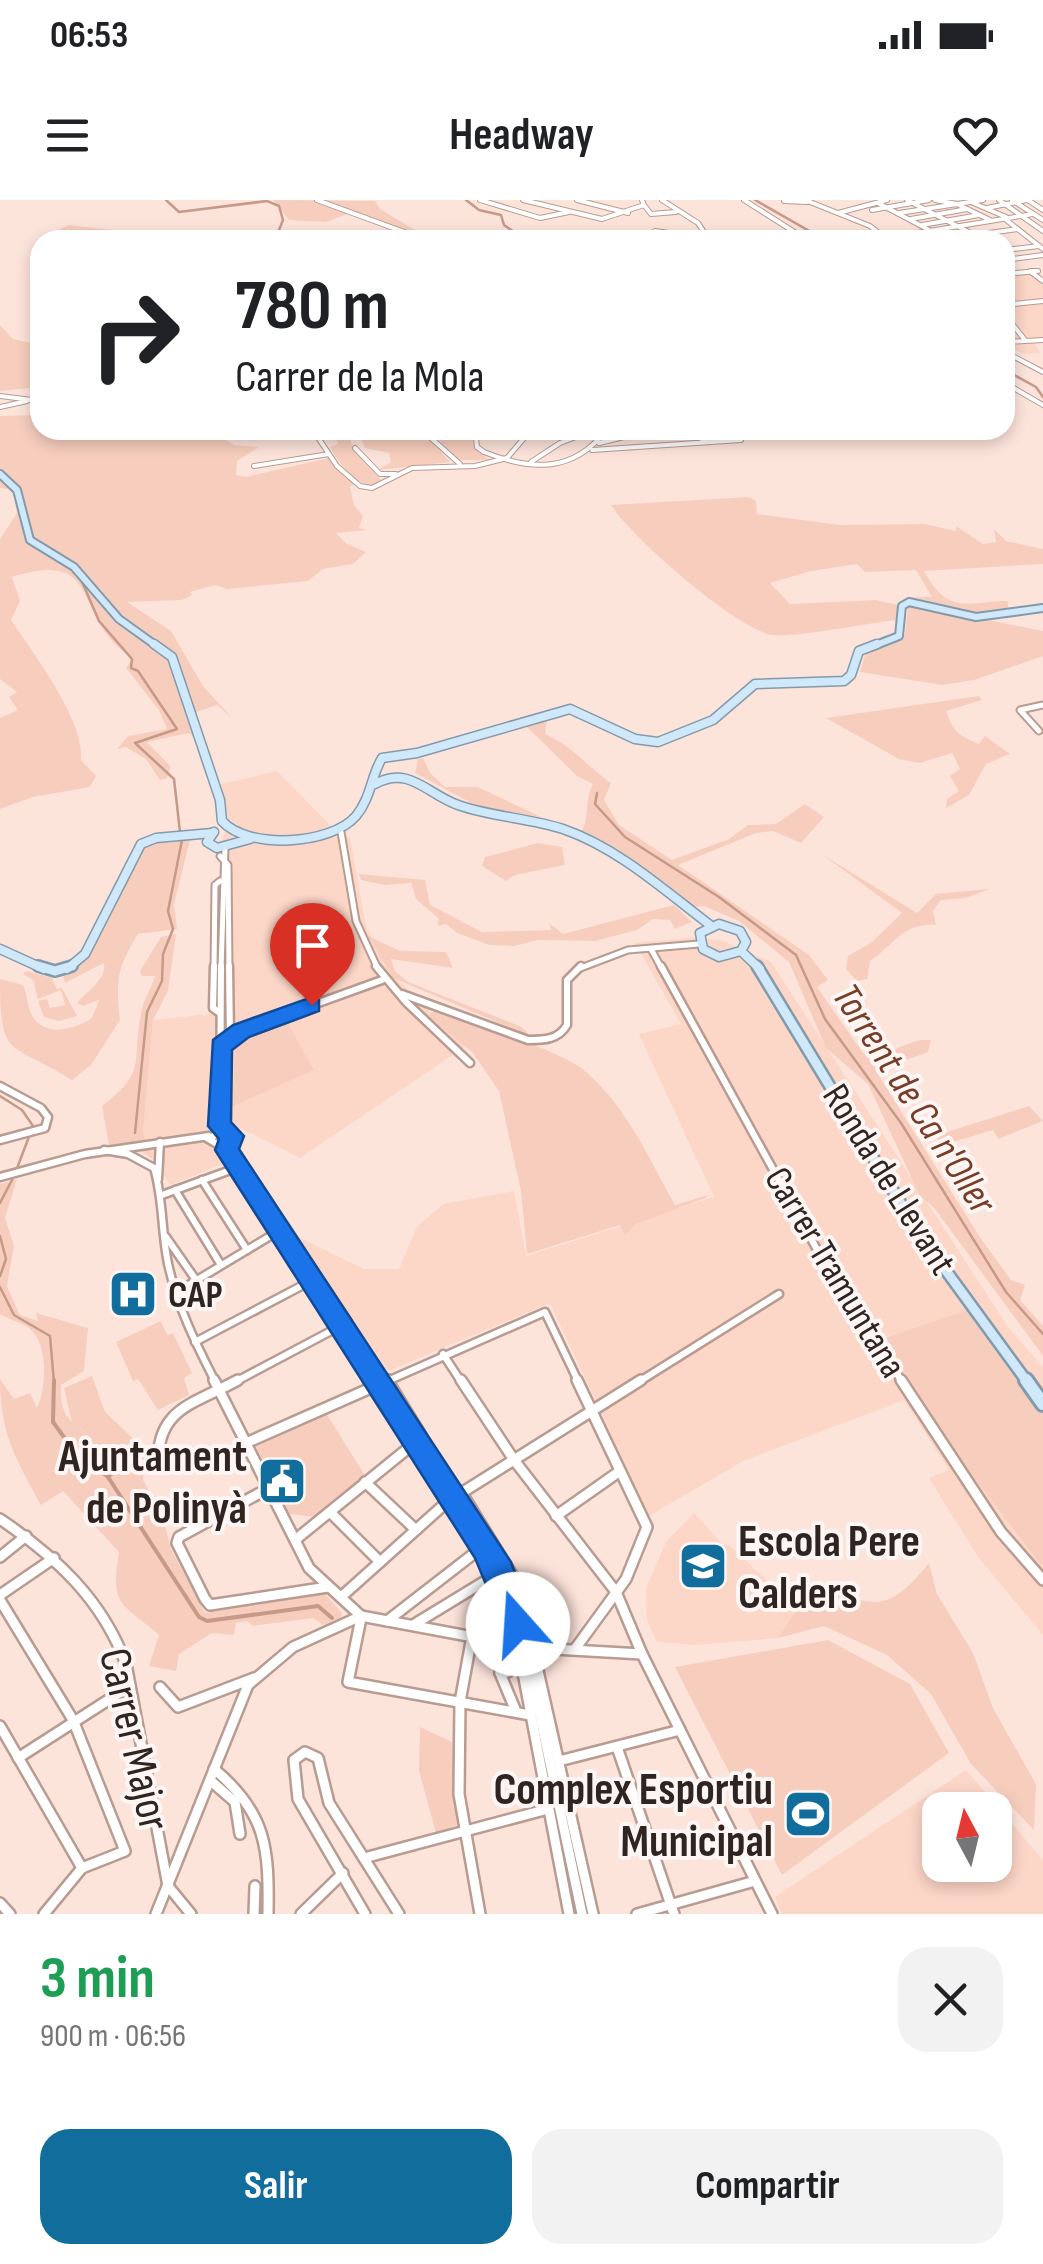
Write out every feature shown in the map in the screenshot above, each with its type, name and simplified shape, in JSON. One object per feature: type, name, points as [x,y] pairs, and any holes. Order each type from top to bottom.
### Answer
[{"type":"main road","points":[[0,474],[17,490],[30,540],[74,568],[119,620],[172,658],[231,839]]},
{"type":"main road","points":[[0,949],[47,972],[74,966],[85,954],[138,847],[156,838],[231,839],[342,832],[375,784],[380,759],[416,753],[570,709],[586,712],[640,741],[658,742],[713,720],[755,684],[846,680],[859,652],[899,636],[906,603],[976,617],[1043,608]]},
{"type":"main road","points":[[375,784],[403,769],[416,753]]},
{"type":"main road","points":[[396,756],[403,769],[454,804],[576,834],[621,859],[710,926]]},
{"type":"main road","points":[[378,770],[403,769]]},
{"type":"main road","points":[[212,838],[222,821]]},
{"type":"main road","points":[[212,838],[231,839]]},
{"type":"main road","points":[[727,924],[740,931],[746,942],[742,952],[719,956],[700,944],[700,933],[710,926],[727,924]]},
{"type":"main road","name":"Ronda de Llevant","points":[[742,952],[761,970],[789,1013],[920,1236],[1043,1404]]},
{"type":"street","points":[[317,200],[397,230]]},
{"type":"street","points":[[480,200],[540,218],[569,212]]},
{"type":"street","points":[[523,200],[608,220],[643,203]]},
{"type":"street","points":[[577,200],[628,212]]},
{"type":"street","points":[[630,200],[643,203],[657,228],[666,230]]},
{"type":"street","points":[[662,200],[672,200]]},
{"type":"street","points":[[662,200],[698,223],[702,230]]},
{"type":"street","points":[[744,200],[791,230]]},
{"type":"street","points":[[836,213],[887,200]]},
{"type":"street","points":[[907,200],[968,230]]},
{"type":"street","points":[[872,210],[932,200],[957,204],[993,221]]},
{"type":"street","points":[[898,214],[983,200]]},
{"type":"street","points":[[999,200],[1043,233]]},
{"type":"street","points":[[1012,200],[1039,215]]},
{"type":"street","points":[[986,208],[1027,200],[1039,215]]},
{"type":"street","points":[[784,201],[806,201],[874,230]]},
{"type":"street","points":[[879,201],[930,230]]},
{"type":"street","points":[[862,222],[879,201]]},
{"type":"street","points":[[968,201],[1006,218],[1042,250]]},
{"type":"street","points":[[909,219],[968,209]]},
{"type":"street","points":[[651,214],[676,212]]},
{"type":"street","points":[[921,225],[980,215]]},
{"type":"street","points":[[938,230],[1039,215]]},
{"type":"street","points":[[1014,230],[1018,229]]},
{"type":"street","points":[[1027,236],[1043,233]]},
{"type":"street","points":[[1015,252],[1042,250]]},
{"type":"street","points":[[1015,258],[1042,250]]},
{"type":"street","points":[[1015,258],[1037,272]]},
{"type":"street","points":[[1015,303],[1043,301]]},
{"type":"street","points":[[1015,328],[1026,341]]},
{"type":"street","points":[[1015,342],[1043,340]]},
{"type":"street","points":[[1015,357],[1043,372]]},
{"type":"street","points":[[1015,389],[1043,405]]},
{"type":"street","points":[[0,396],[28,400]]},
{"type":"street","points":[[0,407],[28,400]]},
{"type":"street","points":[[319,440],[360,486],[380,487],[425,466],[465,467],[506,458],[559,468],[600,440]]},
{"type":"street","points":[[431,440],[453,464]]},
{"type":"street","points":[[476,440],[477,447],[492,460]]},
{"type":"street","points":[[506,458],[522,440]]},
{"type":"street","points":[[530,463],[568,440]]},
{"type":"street","points":[[598,443],[611,440]]},
{"type":"street","points":[[704,440],[708,442]]},
{"type":"street","points":[[590,450],[741,440]]},
{"type":"street","points":[[355,448],[380,474],[393,478]]},
{"type":"street","points":[[254,466],[282,466],[328,454]]},
{"type":"street","points":[[380,474],[393,478]]},
{"type":"street","points":[[1039,731],[1020,710],[1043,706]]},
{"type":"street","points":[[342,832],[359,933],[382,980],[402,994],[470,1063]]},
{"type":"street","points":[[212,838],[228,865],[227,1034],[220,1046],[215,1133],[272,1236],[341,1326],[485,1545],[519,1607],[519,1626],[558,1761],[593,1914]]},
{"type":"street","points":[[227,1034],[220,1013],[220,880],[221,858],[231,839]]},
{"type":"street","points":[[402,994],[528,1040],[547,1041],[568,1027],[572,1015],[568,980],[576,968],[603,955],[700,944]]},
{"type":"street","name":"Carrer Tramuntana","points":[[652,949],[825,1264],[1001,1532],[1043,1580]]},
{"type":"street","points":[[220,1046],[227,1034],[382,980]]},
{"type":"street","points":[[0,1086],[41,1108],[48,1117],[45,1128],[0,1140]]},
{"type":"street","points":[[0,1177],[104,1150],[215,1133],[232,1136],[225,1146]]},
{"type":"street","points":[[157,1180],[160,1142]]},
{"type":"street","points":[[104,1150],[128,1154],[154,1168],[162,1195],[168,1266],[195,1342],[309,1568],[361,1616],[524,1644],[642,1654]]},
{"type":"street","points":[[162,1195],[235,1168]]},
{"type":"street","points":[[235,1168],[309,1283]]},
{"type":"street","points":[[202,1180],[247,1250]]},
{"type":"street","points":[[175,1190],[222,1266]]},
{"type":"street","points":[[166,1236],[196,1280]]},
{"type":"street","points":[[178,1292],[272,1236]]},
{"type":"street","points":[[195,1342],[320,1280],[341,1326]]},
{"type":"street","points":[[340,1597],[454,1497],[779,1294]]},
{"type":"street","points":[[246,1442],[546,1312],[647,1527],[626,1579],[575,1649]]},
{"type":"street","points":[[158,1466],[157,1436],[174,1414],[341,1326]]},
{"type":"street","points":[[443,1354],[514,1460],[616,1592],[642,1654],[772,1914]]},
{"type":"street","points":[[378,1382],[416,1441]]},
{"type":"street","points":[[295,1540],[416,1441]]},
{"type":"street","points":[[556,1516],[620,1471]]},
{"type":"street","points":[[366,1482],[416,1530]]},
{"type":"street","points":[[269,1488],[179,1538],[177,1543],[210,1604],[330,1587]]},
{"type":"street","points":[[454,1497],[514,1578],[524,1644],[520,1658],[569,1914]]},
{"type":"street","points":[[330,1512],[380,1562]]},
{"type":"street","name":"Carrer Major","points":[[0,1519],[54,1558],[116,1636],[130,1686],[168,1886]]},
{"type":"street","points":[[0,1557],[26,1536]]},
{"type":"street","points":[[387,1621],[485,1545]]},
{"type":"street","points":[[44,1914],[82,1868],[125,1850],[73,1720],[0,1597],[54,1558]]},
{"type":"street","points":[[412,1625],[500,1572]]},
{"type":"street","points":[[156,1914],[248,1684],[293,1647],[361,1616]]},
{"type":"street","points":[[361,1616],[348,1682],[530,1715]]},
{"type":"street","points":[[472,1636],[460,1702],[458,1794],[480,1914]]},
{"type":"street","points":[[515,1709],[504,1672],[524,1644]]},
{"type":"street","points":[[524,1669],[530,1668],[582,1914]]},
{"type":"street","points":[[160,1687],[178,1707],[256,1677]]},
{"type":"street","points":[[18,1758],[130,1686]]},
{"type":"street","points":[[0,1726],[82,1868]]},
{"type":"street","points":[[558,1761],[680,1730]]},
{"type":"street","points":[[617,1746],[673,1910]]},
{"type":"street","points":[[365,1914],[298,1799],[294,1760],[305,1752],[318,1758],[329,1802],[400,1914]]},
{"type":"street","points":[[213,1775],[238,1802],[240,1834]]},
{"type":"street","points":[[213,1775],[237,1786],[256,1808],[268,1860],[268,1914]]},
{"type":"street","points":[[364,1858],[548,1809]]},
{"type":"street","points":[[302,1914],[344,1873]]},
{"type":"street","points":[[637,1914],[673,1910],[755,1881]]},
{"type":"street","points":[[168,1886],[192,1914]]},
{"type":"street","points":[[254,1914],[255,1886]]},
{"type":"street","points":[[0,1903],[10,1914]]},
{"type":"shaded area","points":[[273,200],[375,201],[380,209],[415,230],[404,230],[353,212],[326,222],[289,220]]},
{"type":"shaded area","points":[[69,225],[112,230],[58,230]]},
{"type":"shaded area","points":[[1029,272],[1043,283],[1043,342],[1033,343],[1041,353],[1023,354],[1015,350],[1015,273]]},
{"type":"shaded area","points":[[0,325],[13,339],[30,343],[30,388],[0,391]]},
{"type":"shaded area","points":[[30,415],[30,440],[226,440],[234,445],[259,447],[237,461],[236,475],[245,477],[329,458],[354,484],[350,487],[354,505],[363,516],[359,528],[368,530],[336,533],[347,544],[366,552],[353,564],[323,569],[308,581],[227,589],[215,585],[190,592],[192,595],[182,600],[127,602],[171,631],[203,686],[232,718],[217,705],[187,715],[195,738],[189,733],[147,742],[171,767],[167,778],[160,780],[146,759],[126,747],[117,749],[128,736],[167,729],[159,710],[126,668],[133,658],[101,625],[75,579],[62,572],[42,570],[12,577],[20,601],[11,620],[66,707],[75,726],[81,760],[96,776],[90,787],[33,797],[0,809],[0,718],[18,710],[9,697],[17,692],[0,679],[0,539],[17,513],[13,490],[0,488],[0,416]]},
{"type":"shaded area","points":[[336,440],[351,440],[352,447],[382,481],[372,486],[353,476],[330,447],[338,444]]},
{"type":"shaded area","points":[[362,440],[430,440],[450,462],[378,470],[391,462],[389,453],[365,448]]},
{"type":"shaded area","points":[[439,440],[473,440],[489,460],[459,460]]},
{"type":"shaded area","points":[[749,497],[756,501],[757,514],[840,525],[925,524],[956,531],[956,526],[983,544],[996,542],[994,529],[1006,541],[1043,549],[1043,564],[924,571],[951,601],[1008,601],[1008,611],[976,615],[913,597],[932,597],[916,570],[865,572],[857,564],[811,571],[770,583],[790,604],[876,600],[898,605],[896,620],[772,635],[734,617],[685,579],[639,538],[611,505]]},
{"type":"shaded area","points":[[914,605],[1043,631],[1043,656],[974,680],[942,685],[860,672],[866,652],[905,635],[908,607]]},
{"type":"shaded area","points":[[979,696],[982,700],[946,711],[951,723],[966,738],[979,744],[985,736],[1010,754],[986,764],[969,795],[946,808],[947,799],[959,791],[950,776],[960,769],[952,753],[920,763],[899,759],[826,718]]},
{"type":"shaded area","points":[[568,713],[547,720],[545,734],[564,744],[611,783],[604,800],[619,825],[672,860],[729,839],[748,825],[776,824],[805,804],[824,817],[801,843],[773,831],[756,833],[678,865],[809,955],[828,980],[817,987],[863,1053],[884,1053],[915,1041],[931,1040],[928,1052],[876,1071],[979,1236],[1011,1280],[1025,1285],[1020,1300],[1043,1326],[1043,1356],[935,1209],[919,1194],[868,1084],[826,1048],[789,962],[739,921],[704,906],[695,907],[582,831],[593,784],[577,776],[525,725]]},
{"type":"shaded area","points":[[423,758],[430,773],[445,787],[478,787],[543,818],[475,805],[415,773],[418,759]]},
{"type":"shaded area","points":[[277,771],[333,828],[350,838],[366,926],[389,972],[466,1046],[300,1158],[232,1124],[238,1158],[170,1185],[148,1150],[143,1133],[153,1020],[219,1013],[222,839],[229,823],[221,784]]},
{"type":"shaded area","points":[[190,840],[174,904],[177,929],[138,934],[120,974],[120,1020],[91,1065],[72,1080],[12,1045],[2,1023],[0,979],[23,985],[31,1013],[46,1028],[69,1028],[92,1018],[99,1000],[83,1006],[77,1003],[99,981],[104,963],[65,983],[63,975],[88,956],[141,850],[155,841]]},
{"type":"shaded area","points":[[538,843],[562,847],[565,865],[515,875],[506,881],[482,866],[485,857]]},
{"type":"shaded area","points":[[823,855],[917,913],[936,894],[990,889],[965,898],[941,900],[933,911],[936,925],[907,931],[870,961],[867,979],[857,981],[846,969],[848,956],[872,942],[902,913]]},
{"type":"shaded area","points":[[359,874],[425,880],[430,905],[482,932],[551,930],[549,923],[563,934],[674,905],[692,922],[675,929],[670,920],[653,919],[637,930],[595,941],[537,940],[515,946],[489,945],[457,933],[446,924],[437,926],[439,919],[416,899],[411,883],[385,885],[361,880]]},
{"type":"shaded area","points":[[176,934],[168,991],[153,1020],[143,1133],[153,1159],[138,1149],[109,1146],[102,1106],[127,1083],[135,1064],[142,1009],[155,976],[142,976],[140,971],[161,937]]},
{"type":"shaded area","points":[[368,936],[400,951],[446,952],[453,968],[391,959],[395,971],[408,982],[522,1027],[530,1036],[393,978]]},
{"type":"shaded area","points":[[686,938],[721,940],[771,962],[1008,1327],[1043,1367],[1043,1635],[978,1557],[929,1478],[949,1470],[904,1400],[743,1461],[649,1516],[550,1303],[388,1371],[296,1236],[364,1269],[399,1269],[417,1227],[443,1204],[514,1191],[526,1256],[714,1197],[639,1034],[681,1024],[635,943]]},
{"type":"shaded area","points":[[27,971],[52,978],[57,989],[62,988],[77,1016],[59,1021],[44,1017],[38,1001],[47,999],[50,1008],[65,1005],[61,990],[38,999],[33,980],[23,974]]},
{"type":"shaded area","points":[[435,1010],[536,1046],[585,1071],[625,1116],[675,1205],[708,1195],[706,1198],[635,1224],[625,1236],[620,1225],[527,1254],[521,1191],[499,1091],[473,1053],[428,1016]]},
{"type":"shaded area","points":[[285,1018],[314,1070],[233,1106],[235,1042]]},
{"type":"shaded area","points":[[1029,1106],[1043,1121],[998,1139],[993,1130],[943,1145],[929,1129],[944,1133]]},
{"type":"shaded area","points":[[17,1179],[5,1218],[14,1246],[7,1286],[20,1315],[38,1321],[36,1313],[88,1328],[84,1371],[61,1385],[63,1408],[72,1422],[64,1388],[92,1376],[105,1412],[136,1441],[116,1461],[126,1470],[145,1455],[143,1480],[161,1511],[171,1549],[205,1613],[325,1594],[342,1613],[341,1618],[323,1625],[313,1618],[253,1626],[247,1621],[236,1623],[234,1635],[212,1633],[179,1654],[176,1671],[149,1666],[159,1635],[127,1608],[117,1593],[119,1552],[63,1491],[41,1505],[6,1430],[0,1379],[14,1399],[30,1393],[37,1408],[44,1379],[43,1356],[36,1336],[0,1314],[0,1184]]},
{"type":"shaded area","points":[[967,1310],[1043,1415],[1043,1567],[964,1465],[883,1339]]},
{"type":"shaded area","points":[[161,1321],[167,1335],[173,1333],[192,1373],[184,1378],[189,1395],[158,1410],[138,1379],[133,1381],[116,1342]]},
{"type":"shaded area","points":[[324,1410],[366,1477],[317,1517],[288,1514],[277,1493],[295,1483],[288,1469],[271,1476],[254,1443]]},
{"type":"shaded area","name":"Escola Pere Calders","points":[[694,1513],[723,1545],[729,1545],[797,1609],[778,1638],[695,1645],[657,1642],[647,1620],[646,1588],[666,1542]]},
{"type":"shaded area","points":[[929,1563],[937,1594],[973,1653],[993,1708],[1036,1784],[1034,1830],[1012,1807],[1012,1792],[998,1792],[971,1764],[931,1694],[887,1655],[824,1626],[778,1638],[797,1609],[785,1598],[808,1583],[875,1602],[887,1600]]},
{"type":"shaded area","name":"Complex Esportiu Municipal","points":[[828,1640],[910,1684],[949,1753],[782,1875],[675,1667]]},
{"type":"shaded area","points":[[420,1727],[452,1742],[457,1825],[436,1833],[419,1771]]},
{"type":"shaded area","points":[[966,1770],[985,1792],[933,1792]]},
{"type":"shaded area","points":[[922,1799],[922,1882],[1012,1882],[1012,1824],[1043,1860],[1043,1914],[782,1914],[775,1897]]},
{"type":"waterway","points":[[166,200],[179,212],[267,201],[279,206],[283,220],[279,230]]},
{"type":"waterway","points":[[466,200],[479,210],[501,215],[504,225],[511,230]]},
{"type":"waterway","points":[[755,200],[808,230]]},
{"type":"waterway","points":[[1015,375],[1036,387],[1043,397]]},
{"type":"waterway","points":[[80,577],[99,621],[132,659],[131,668],[138,671],[177,729],[135,743],[174,779],[180,832]]},
{"type":"waterway","name":"Torrent de Ca n'Oller","points":[[597,793],[595,804],[625,837],[719,897],[796,955],[825,1019],[901,1123],[1006,1292],[1043,1334]]},
{"type":"waterway","points":[[135,1133],[147,1012],[162,981],[163,954],[173,929],[168,911],[182,840]]},
{"type":"waterway","points":[[0,1096],[22,1110],[33,1126],[16,1171]]},
{"type":"waterway","points":[[0,1203],[13,1178]]},
{"type":"waterway","points":[[0,1236],[6,1259],[0,1276]]},
{"type":"waterway","points":[[0,1287],[14,1315],[50,1336],[54,1382]]},
{"type":"waterway","points":[[54,1382],[53,1422],[74,1451],[108,1477],[199,1617],[207,1621],[318,1606],[332,1618]]},
{"type":"waterway","points":[[109,1476],[140,1450]]},
{"type":"place","name":"CAP","points":[[133,1294]]},
{"type":"place","name":"Ajuntament de Polinyà","points":[[282,1481]]},
{"type":"place","name":"Escola Pere Calders","points":[[703,1566]]},
{"type":"place","name":"Complex Esportiu Municipal","points":[[808,1814]]},
{"type":"route","points":[[312,1005],[241,1031],[220,1046],[220,1126],[232,1136],[227,1150],[486,1547],[500,1572],[518,1624]]}]
